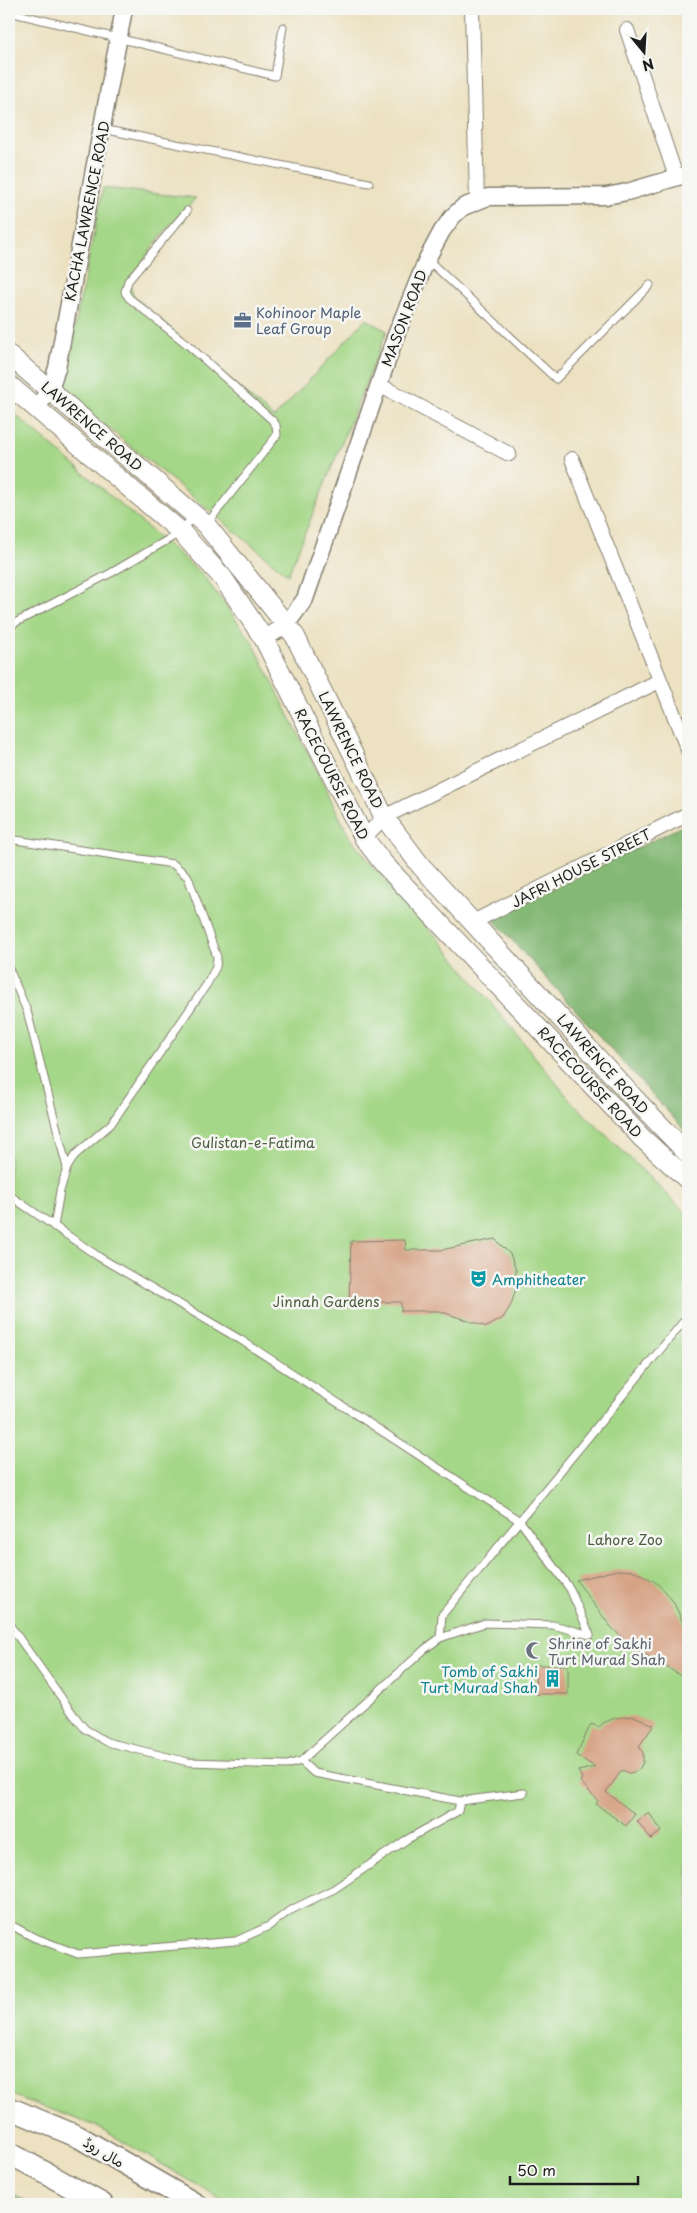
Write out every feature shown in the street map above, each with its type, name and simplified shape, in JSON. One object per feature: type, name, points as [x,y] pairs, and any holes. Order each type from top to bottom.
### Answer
[{"type":"main road","name":"LAWRENCE ROAD","points":[[9,355],[200,520],[294,636],[384,817],[421,866],[634,1098],[688,1154]]},
{"type":"main road","name":"RACECOURSE ROAD","points":[[9,385],[181,532],[224,578],[264,639],[364,838],[383,863],[642,1138],[688,1180]]},
{"type":"main road","name":"مال روڈ","points":[[9,2108],[80,2138],[195,2204]]},
{"type":"main road","points":[[9,2153],[102,2204]]},
{"type":"street","name":"KACHA LAWRENCE ROAD","points":[[36,408],[50,390],[57,368],[124,9]]},
{"type":"street","points":[[472,9],[477,200]]},
{"type":"street","points":[[627,30],[682,176]]},
{"type":"street","name":"MASON ROAD","points":[[264,639],[286,625],[305,599],[396,335],[427,259],[454,216],[463,207],[488,197],[606,196],[682,176]]},
{"type":"street","points":[[379,385],[509,454]]},
{"type":"street","points":[[572,459],[688,750]]},
{"type":"street","points":[[364,838],[384,817],[660,681]]},
{"type":"street","name":"JAFRI HOUSE STREET","points":[[473,922],[688,814]]},
{"type":"lane","points":[[9,12],[275,76],[283,27]]},
{"type":"lane","points":[[102,129],[369,183]]},
{"type":"lane","points":[[9,626],[111,573],[200,520],[277,435],[276,425],[272,420],[188,345],[129,298],[125,292],[128,281],[187,212]]},
{"type":"lane","points":[[427,259],[556,380],[650,285]]},
{"type":"lane","points":[[9,839],[173,864],[188,877],[216,949],[216,967],[212,976],[163,1049],[111,1124],[75,1156],[67,1168],[60,1190],[54,1227]]},
{"type":"lane","points":[[9,969],[27,1010],[67,1168]]},
{"type":"lane","points":[[9,1195],[99,1257],[241,1340],[520,1521],[570,1589],[590,1635],[553,1625],[485,1623],[440,1638],[425,1648],[301,1761],[287,1765],[188,1762],[108,1742],[85,1729],[9,1624]]},
{"type":"lane","points":[[440,1638],[442,1615],[688,1316]]},
{"type":"lane","points":[[301,1761],[314,1773],[460,1801],[524,1792]]},
{"type":"lane","points":[[9,1924],[33,1937],[78,1954],[236,1941],[254,1934],[269,1926],[289,1911],[334,1889],[406,1840],[458,1810],[460,1801]]},
{"type":"green space","points":[[103,188],[196,198],[163,233],[128,282],[134,296],[274,418],[366,319],[387,331],[288,575],[62,390]]},
{"type":"green space","name":"Jinnah Gardens","points":[[9,409],[203,575],[253,643],[349,836],[390,887],[442,943],[571,1101],[688,1215],[688,2204],[230,2204],[98,2127],[9,2094]]},
{"type":"green space","points":[[688,823],[688,1132],[687,1133],[493,919]]},
{"type":"green space","points":[[9,2192],[29,2204],[9,2204]]},
{"type":"building","points":[[495,1239],[510,1254],[516,1270],[516,1288],[511,1305],[503,1318],[487,1327],[439,1311],[401,1311],[401,1302],[349,1302],[351,1241],[405,1240],[406,1250],[441,1250]]},
{"type":"building","points":[[617,1570],[635,1571],[654,1581],[674,1603],[684,1625],[688,1642],[688,1680],[630,1645],[611,1627],[576,1580]]},
{"type":"building","name":"Tomb of Sakhi Turt Murad Shah","points":[[535,1665],[568,1665],[568,1694],[536,1694]]},
{"type":"building","points":[[634,1716],[654,1725],[639,1746],[643,1753],[643,1762],[639,1770],[634,1772],[629,1773],[622,1770],[606,1792],[635,1814],[626,1826],[596,1804],[598,1801],[580,1781],[582,1778],[578,1771],[595,1767],[576,1755],[591,1724],[599,1727],[603,1723],[615,1718]]},
{"type":"building","points":[[649,1813],[662,1831],[651,1839],[637,1821]]},
{"type":"place","name":"Kohinoor Maple Leaf Group","points":[[242,320]]},
{"type":"place","name":"Amphitheater","points":[[478,1279]]},
{"type":"place","name":"Shrine of Sakhi Turt Murad Shah","points":[[534,1651]]},
{"type":"place","name":"Tomb of Sakhi Turt Murad Shah","points":[[552,1679]]},
{"type":"park label","name":"Gulistan-e-Fatima","points":[[253,1142]]},
{"type":"park label","name":"Lahore Zoo","points":[[625,1539]]}]
